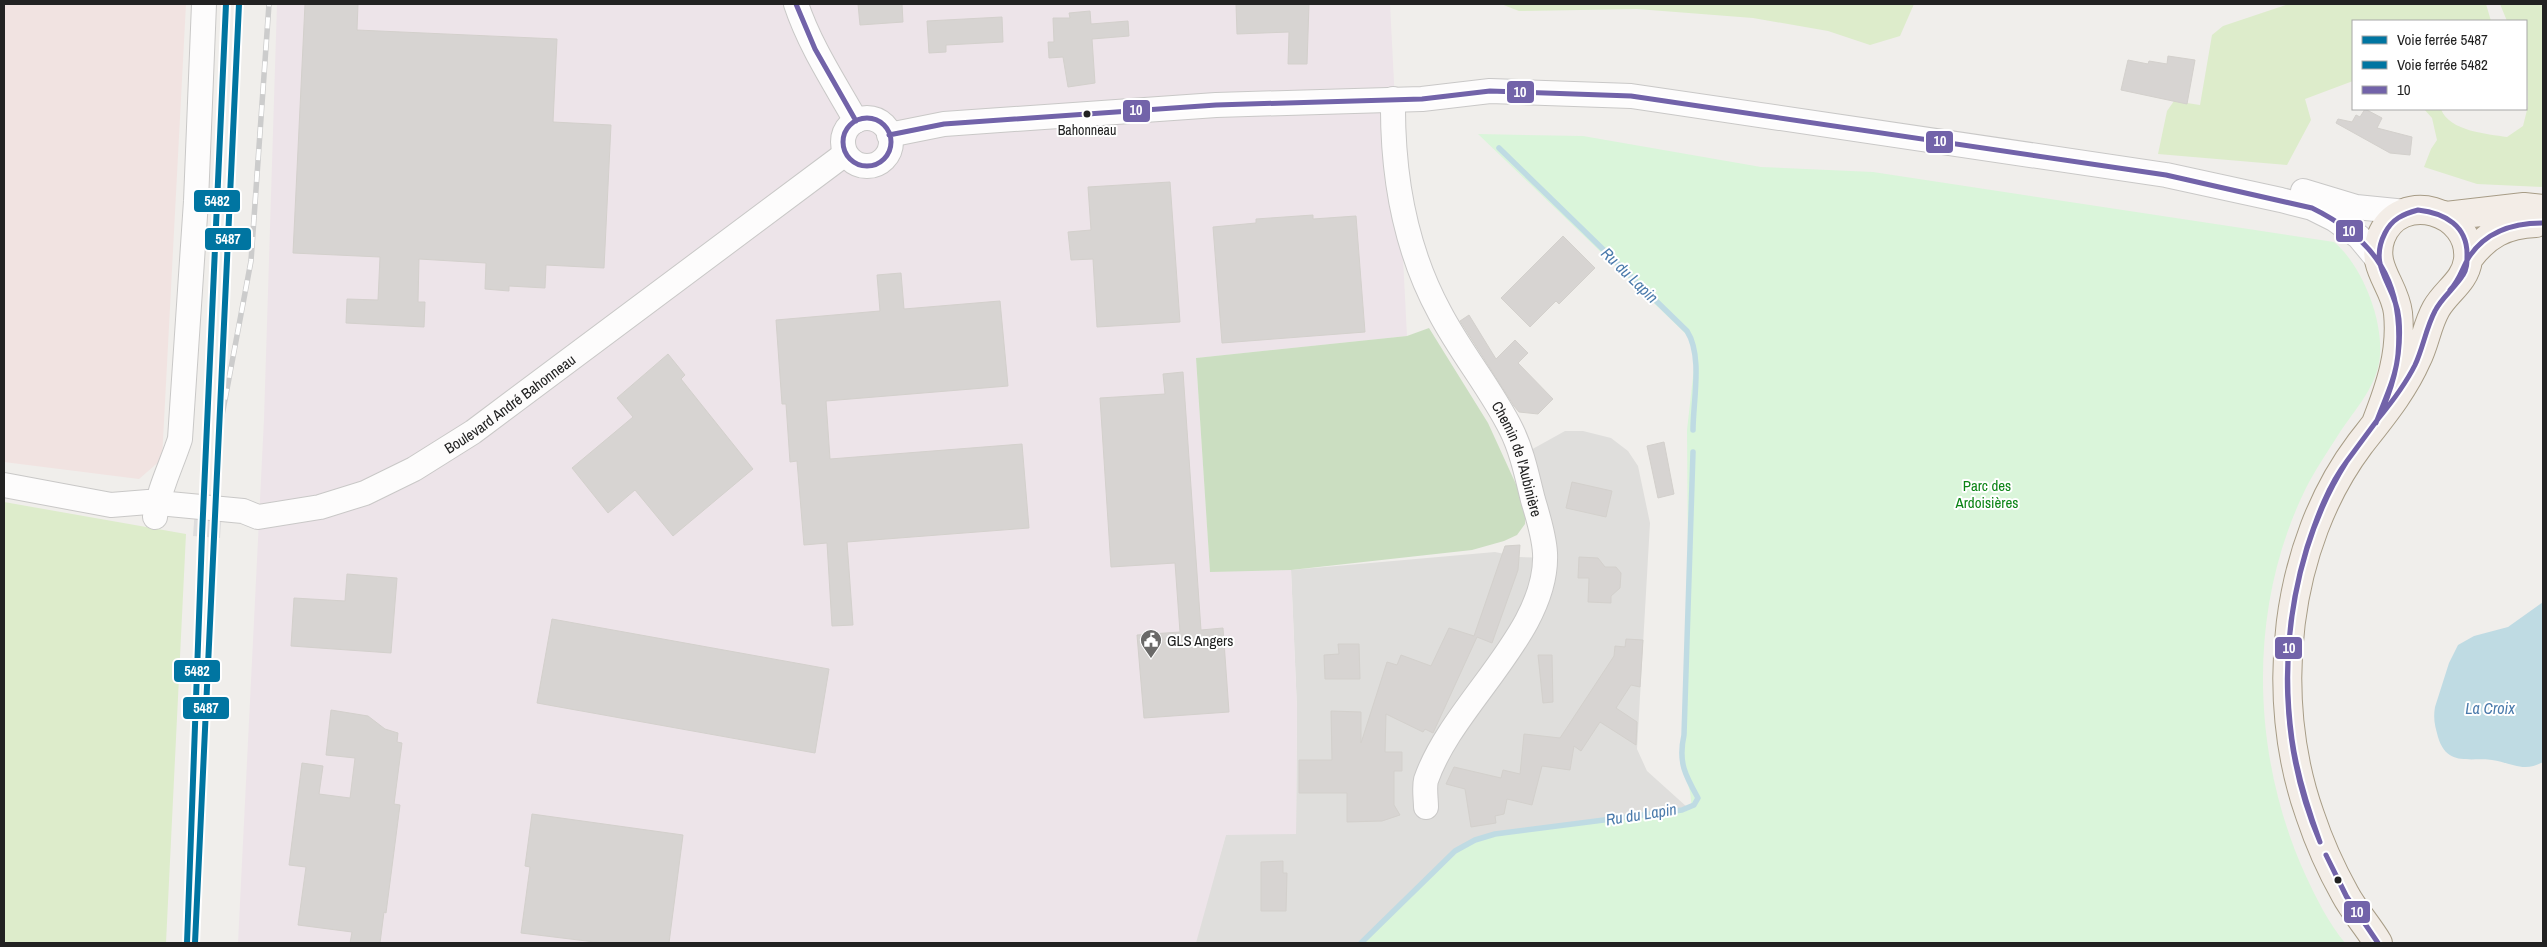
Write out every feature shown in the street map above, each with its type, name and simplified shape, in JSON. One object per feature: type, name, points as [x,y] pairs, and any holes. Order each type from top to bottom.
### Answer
[{"type":"main road","points":[[2446,216],[2524,207],[2543,208]]},
{"type":"main road","points":[[2447,293],[2433,299],[2417,300],[2402,295],[2390,286],[2383,276],[2378,260],[2378,245],[2384,232],[2393,220],[2406,212],[2430,210],[2446,216],[2463,234],[2467,246],[2468,259]]},
{"type":"main road","points":[[2378,942],[2346,896],[2310,816],[2298,778],[2292,741],[2288,655],[2292,611],[2300,570],[2317,522],[2342,469],[2403,388],[2419,356],[2431,319],[2447,293],[2461,278],[2468,259],[2478,245],[2498,230],[2519,224],[2543,223]]},
{"type":"main road","points":[[2376,423],[2391,384],[2398,355],[2398,315],[2390,286]]},
{"type":"street","points":[[156,510],[180,439],[196,201],[204,4]]},
{"type":"street","points":[[796,4],[812,45],[856,121]]},
{"type":"street","points":[[889,135],[944,124],[1052,115],[1305,101],[1393,99],[1490,91],[1631,96],[2166,175],[2284,185],[2356,207],[2406,212]]},
{"type":"street","name":"Chemin de l'Aubinière","points":[[1393,99],[1398,188],[1410,245],[1440,315],[1512,430],[1522,457],[1543,537],[1545,553],[1542,587],[1528,622],[1458,719],[1426,782],[1426,808]]},
{"type":"street","points":[[865,118],[874,119],[882,124],[889,135],[890,149],[886,158],[878,164],[860,165],[851,161],[846,154],[843,144],[844,135],[848,127],[856,121],[865,118]]},
{"type":"street","name":"Boulevard André Bahonneau","points":[[4,485],[120,505],[129,512],[156,510],[243,511],[258,517],[305,510],[349,499],[414,469],[473,432],[846,154]]},
{"type":"street","points":[[2166,175],[2312,208],[2334,219],[2359,237],[2378,260]]},
{"type":"shaded area","points":[[4,4],[186,4],[162,459],[139,479],[4,462]]},
{"type":"shaded area","points":[[277,4],[1390,4],[1407,336],[1196,358],[1210,571],[1291,570],[1297,709],[1296,834],[1226,835],[1196,943],[238,943],[264,419]]},
{"type":"shaded area","points":[[1565,431],[1583,431],[1611,438],[1628,451],[1638,466],[1650,523],[1637,749],[1647,771],[1687,807],[1471,841],[1363,943],[1195,943],[1226,834],[1296,833],[1297,709],[1291,570],[1495,552],[1519,557],[1557,558],[1529,451]]},
{"type":"green space","points":[[1501,4],[1914,4],[1900,36],[1870,45],[1828,31],[1753,18],[1637,9],[1519,11]]},
{"type":"green space","points":[[2289,4],[2486,4],[2491,20],[2352,20],[2352,81],[2305,99],[2311,120],[2287,165],[2158,154],[2167,111],[2174,101],[2200,105],[2212,35],[2223,26]]},
{"type":"green space","points":[[2500,4],[2543,4],[2543,187],[2477,184],[2424,167],[2431,149],[2437,140],[2432,118],[2425,110],[2442,110],[2445,116],[2460,127],[2507,137],[2523,126],[2528,106],[2527,20],[2507,20]]},
{"type":"green space","name":"Parc des Ardoisières","points":[[1478,134],[1583,136],[1761,167],[1873,172],[2334,242],[2354,266],[2370,297],[2379,331],[2379,363],[2373,382],[2305,490],[2286,536],[2273,583],[2265,632],[2263,682],[2266,732],[2274,781],[2287,828],[2314,892],[2328,918],[2345,943],[1363,943],[1471,841],[1485,837],[1687,807],[1691,804],[1683,763],[1688,576],[1687,430],[1696,350],[1689,337]]},
{"type":"green space","points":[[1429,328],[1488,423],[1520,493],[1526,509],[1525,524],[1517,535],[1504,541],[1472,550],[1291,570],[1210,572],[1196,358],[1407,336]]},
{"type":"green space","points":[[4,502],[186,534],[166,943],[4,943]]},
{"type":"water","name":"La Croix","points":[[2543,602],[2543,762],[2530,767],[2524,767],[2492,760],[2453,757],[2442,746],[2438,737],[2434,715],[2449,663],[2458,645],[2474,636],[2508,627]]},
{"type":"pier","points":[[196,494],[223,496],[220,538],[193,536]]},
{"type":"building","points":[[305,4],[358,4],[357,30],[557,39],[553,122],[611,125],[604,268],[546,265],[545,288],[509,286],[509,291],[485,289],[486,263],[419,259],[418,302],[425,302],[424,327],[346,323],[347,299],[378,300],[380,257],[293,253]]},
{"type":"building","points":[[858,4],[902,4],[903,22],[860,25]]},
{"type":"building","points":[[1236,4],[1309,4],[1307,64],[1288,64],[1289,32],[1237,34]]},
{"type":"building","points":[[1090,11],[1091,24],[1128,21],[1129,36],[1092,39],[1095,83],[1068,87],[1063,57],[1049,58],[1048,42],[1054,42],[1053,18],[1070,18],[1069,13]]},
{"type":"building","points":[[1002,17],[1003,42],[946,45],[946,52],[929,53],[927,21]]},
{"type":"building","points":[[2168,56],[2195,60],[2187,104],[2121,90],[2128,60],[2148,64],[2149,61],[2167,64]]},
{"type":"building","points":[[2364,110],[2367,110],[2382,118],[2377,128],[2412,137],[2410,155],[2390,153],[2336,123],[2338,119],[2352,122],[2356,115],[2360,117]]},
{"type":"building","points":[[1170,182],[1180,322],[1097,327],[1093,259],[1071,260],[1068,232],[1091,230],[1088,187]]},
{"type":"building","points":[[1313,215],[1313,219],[1356,216],[1365,332],[1222,343],[1213,227],[1256,223],[1256,219]]},
{"type":"building","points":[[1563,236],[1595,268],[1559,304],[1556,301],[1530,327],[1501,298]]},
{"type":"building","points":[[901,273],[904,309],[1000,301],[1008,386],[826,401],[830,459],[1022,444],[1029,528],[847,542],[853,625],[832,626],[827,543],[804,545],[797,461],[790,462],[786,404],[782,404],[776,320],[880,311],[877,275]]},
{"type":"building","points":[[1469,315],[1496,359],[1515,340],[1528,353],[1518,363],[1553,399],[1538,414],[1519,412],[1514,406],[1460,321]]},
{"type":"building","points":[[668,354],[685,375],[681,379],[753,469],[673,536],[635,490],[608,513],[572,468],[633,417],[617,398]]},
{"type":"building","points":[[1183,372],[1201,630],[1223,628],[1229,712],[1144,718],[1137,635],[1180,632],[1175,563],[1111,567],[1100,398],[1165,394],[1163,374]]},
{"type":"building","points":[[1664,442],[1674,494],[1658,498],[1647,446]]},
{"type":"building","points":[[1572,482],[1612,491],[1606,517],[1566,508]]},
{"type":"building","points":[[1520,545],[1518,570],[1492,643],[1477,637],[1433,733],[1425,729],[1423,732],[1386,714],[1385,752],[1402,752],[1402,771],[1394,771],[1394,805],[1400,815],[1382,821],[1347,822],[1347,793],[1299,793],[1299,760],[1332,760],[1331,711],[1361,712],[1361,743],[1387,662],[1397,665],[1401,655],[1431,666],[1449,628],[1474,636],[1505,546]]},
{"type":"building","points":[[1579,557],[1598,558],[1605,567],[1616,567],[1621,573],[1620,588],[1611,596],[1611,603],[1588,602],[1589,578],[1578,578]]},
{"type":"building","points":[[347,574],[397,578],[391,653],[291,646],[294,598],[345,601]]},
{"type":"building","points":[[552,619],[829,669],[815,753],[537,703]]},
{"type":"building","points":[[1626,639],[1643,640],[1640,687],[1631,685],[1616,708],[1637,722],[1636,745],[1600,722],[1581,751],[1574,746],[1570,770],[1542,766],[1532,805],[1507,799],[1504,814],[1495,816],[1496,823],[1471,827],[1465,789],[1446,784],[1454,767],[1501,778],[1503,770],[1520,774],[1524,734],[1560,738],[1614,656],[1615,646],[1625,647]]},
{"type":"building","points":[[1338,644],[1359,644],[1360,679],[1325,679],[1324,655],[1339,654]]},
{"type":"building","points":[[1538,655],[1552,655],[1553,702],[1543,703]]},
{"type":"building","points":[[331,710],[368,716],[385,729],[398,733],[397,742],[402,743],[394,804],[400,805],[386,913],[384,912],[380,943],[350,943],[352,932],[298,925],[306,867],[289,865],[302,763],[323,766],[319,794],[350,798],[355,758],[326,755]]},
{"type":"building","points":[[532,814],[683,835],[669,943],[603,943],[521,933],[530,867],[525,866]]},
{"type":"building","points":[[1283,861],[1283,873],[1287,873],[1286,911],[1261,911],[1261,862]]},
{"type":"waterway","name":"Ru du Lapin","points":[[1499,148],[1687,331],[1692,341],[1696,366],[1693,430]]},
{"type":"waterway","name":"Ru du Lapin","points":[[1361,943],[1455,851],[1475,840],[1495,834],[1682,810],[1694,805],[1698,798],[1689,782],[1682,761],[1693,452]]},
{"type":"railway","points":[[221,421],[251,261],[269,4]]},
{"type":"rail line","name":"5482","points":[[187,943],[202,536],[226,4]]},
{"type":"rail line","name":"5487","points":[[195,943],[239,4]]},
{"type":"transit line","name":"10","points":[[796,4],[815,49],[856,121]]},
{"type":"transit line","name":"10","points":[[889,135],[944,124],[1216,105],[1422,99],[1490,91],[1631,96],[2166,175],[2312,208],[2334,220],[2353,234],[2368,249],[2381,266],[2390,284],[2396,305],[2399,328],[2395,372],[2376,423]]},
{"type":"transit line","name":"10","points":[[867,118],[876,120],[884,125],[889,133],[891,142],[889,151],[884,159],[876,164],[867,166],[858,164],[850,159],[845,151],[843,142],[845,133],[850,125],[858,120],[867,118]]},
{"type":"transit line","name":"10","points":[[2418,210],[2446,218],[2459,229],[2464,237],[2466,246],[2466,266],[2460,280],[2441,301],[2435,311],[2411,372],[2378,419],[2392,383],[2398,358],[2400,332],[2397,307],[2381,267],[2380,245],[2388,228],[2395,221],[2403,215],[2418,210]]},
{"type":"transit line","name":"10","points":[[2450,290],[2469,257],[2476,248],[2492,235],[2511,227],[2543,223]]},
{"type":"transit line","name":"10","points":[[2347,461],[2378,419]]},
{"type":"transit line","name":"10","points":[[2347,461],[2378,419]]},
{"type":"transit line","name":"10","points":[[2320,842],[2307,807],[2297,770],[2288,696],[2288,658],[2291,621],[2307,547],[2329,491],[2347,461]]},
{"type":"transit line","name":"10","points":[[2320,842],[2303,792],[2292,739],[2288,667],[2290,631],[2304,560],[2315,525],[2329,492],[2347,461]]},
{"type":"transit line","name":"10","points":[[2326,855],[2347,897],[2378,943],[2346,896],[2326,855]]},
{"type":"place","name":"Bahonneau","points":[[1087,114]]},
{"type":"place","name":"GLS Angers","points":[[1151,659]]}]
